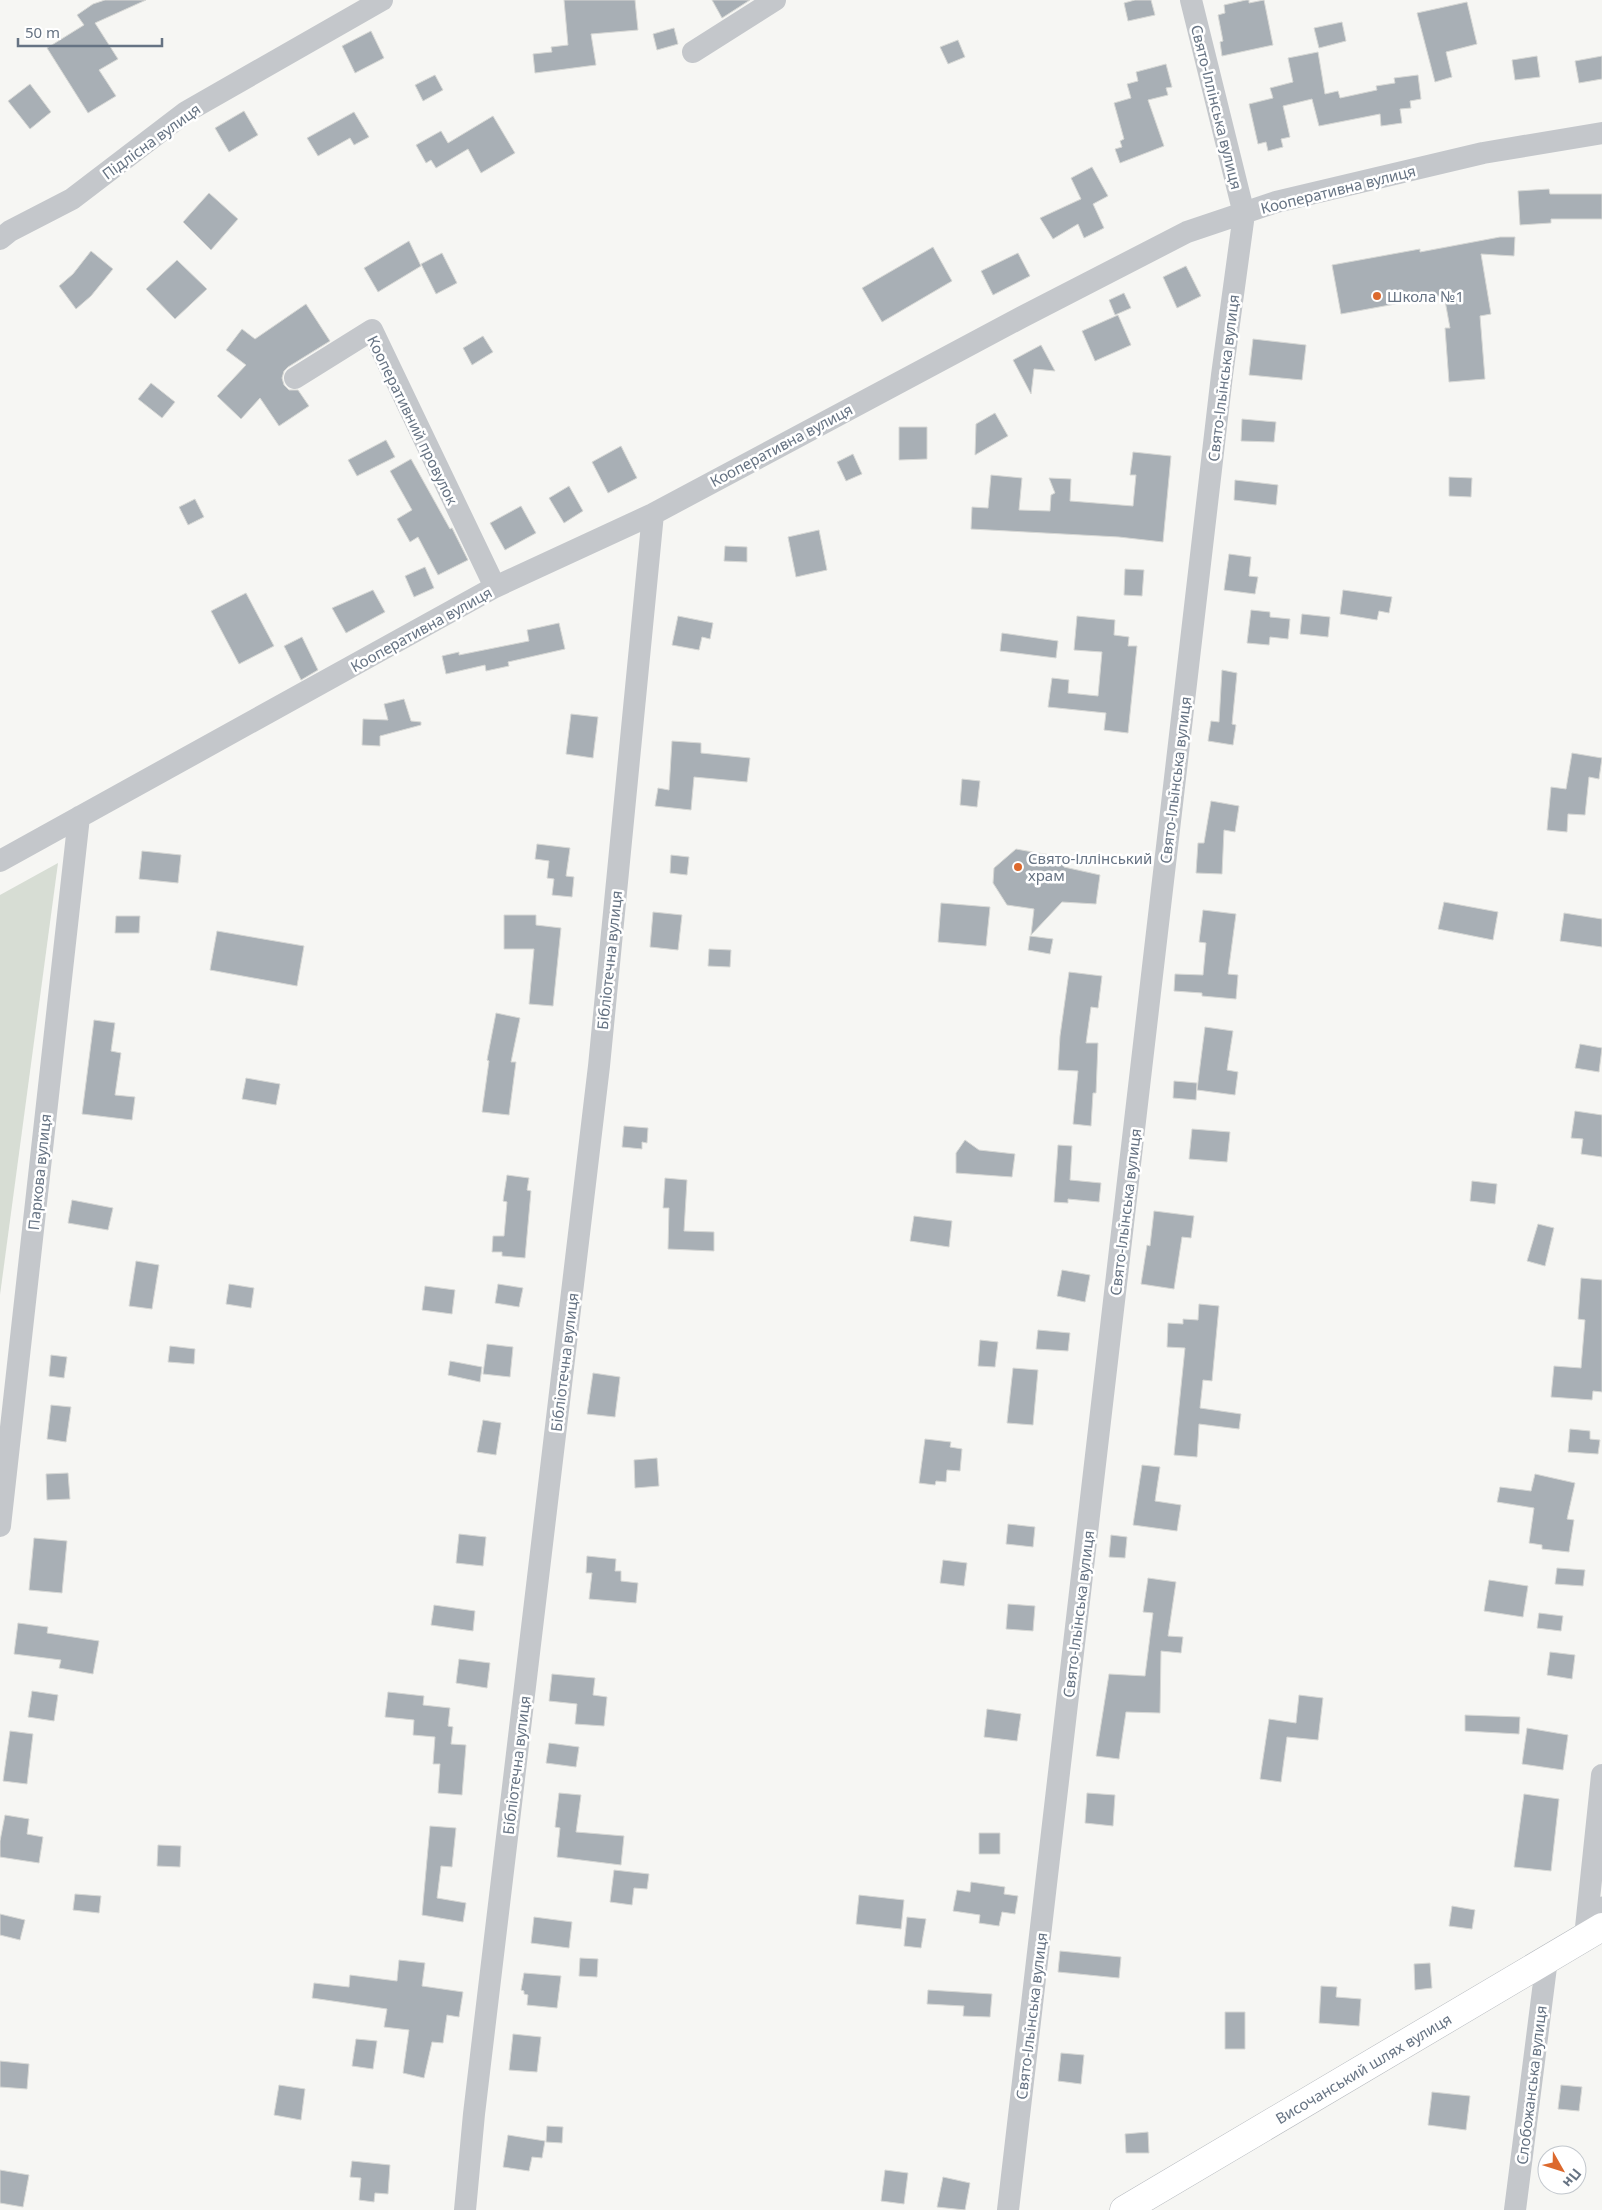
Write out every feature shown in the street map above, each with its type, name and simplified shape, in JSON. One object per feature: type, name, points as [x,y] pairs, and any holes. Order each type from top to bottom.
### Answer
[{"type":"street","name":"Підлісна вулиця","points":[[0,239],[10,231],[72,199],[186,112],[382,0]]},
{"type":"street","points":[[693,52],[775,0]]},
{"type":"street","name":"Свято-Іллінська вулиця","points":[[1191,0],[1244,214]]},
{"type":"street","name":"Кооперативна вулиця","points":[[0,861],[495,588],[652,514],[1022,317],[1187,232],[1276,202],[1483,153],[1602,133]]},
{"type":"street","name":"Свято-Ільїнська вулиця","points":[[1008,2210],[1220,395],[1244,214]]},
{"type":"street","name":"Кооперативний провулок","points":[[295,378],[372,330],[495,588]]},
{"type":"street","name":"Бібліотечна вулиця","points":[[465,2210],[599,1066],[652,514]]},
{"type":"street","name":"Паркова вулиця","points":[[0,1526],[78,817]]},
{"type":"street","points":[[1593,1932],[1602,1775]]},
{"type":"street","name":"Височанський шлях вулиця","points":[[1124,2210],[1593,1932]]},
{"type":"street","name":"Слобожанська вулиця","points":[[1515,2210],[1547,1959]]},
{"type":"lane","points":[[1593,1932],[1602,1902]]},
{"type":"shaded area","points":[[58,863],[0,1295],[0,895]]},
{"type":"building","points":[[105,0],[146,0],[95,23],[118,59],[99,70],[116,96],[88,113],[47,48],[84,25],[77,15],[93,4]]},
{"type":"building","points":[[564,0],[635,0],[638,30],[591,34],[596,65],[535,73],[533,54],[552,52],[551,47],[568,45]]},
{"type":"building","points":[[712,0],[750,0],[722,18]]},
{"type":"building","points":[[1135,0],[1151,0],[1155,15],[1128,21],[1124,3]]},
{"type":"building","points":[[1249,0],[1249,3],[1264,0],[1273,45],[1222,56],[1220,42],[1223,41],[1218,15],[1225,13],[1224,5]]},
{"type":"building","points":[[1467,2],[1477,44],[1446,52],[1452,77],[1435,82],[1417,13]]},
{"type":"building","points":[[1342,22],[1346,41],[1319,48],[1314,28]]},
{"type":"building","points":[[674,28],[678,44],[657,50],[653,34]]},
{"type":"building","points":[[371,31],[384,58],[355,73],[342,46]]},
{"type":"building","points":[[958,40],[965,57],[948,64],[940,47]]},
{"type":"building","points":[[1318,52],[1325,94],[1338,91],[1340,98],[1377,90],[1376,86],[1395,83],[1394,78],[1418,75],[1421,99],[1410,101],[1411,108],[1400,109],[1402,123],[1381,126],[1380,114],[1319,126],[1312,99],[1283,106],[1290,137],[1281,139],[1283,147],[1268,151],[1266,142],[1258,144],[1249,104],[1273,98],[1270,88],[1293,82],[1288,58]]},
{"type":"building","points":[[1537,56],[1540,77],[1515,80],[1512,60]]},
{"type":"building","points":[[1602,56],[1602,79],[1579,83],[1575,61]]},
{"type":"building","points":[[1166,64],[1172,87],[1166,88],[1168,95],[1148,100],[1164,146],[1120,163],[1115,149],[1122,147],[1120,141],[1124,139],[1114,103],[1131,98],[1127,84],[1138,81],[1136,72]]},
{"type":"building","points":[[435,75],[443,90],[423,101],[415,85]]},
{"type":"building","points":[[30,84],[51,112],[30,129],[8,101]]},
{"type":"building","points":[[244,111],[258,135],[229,152],[215,128]]},
{"type":"building","points":[[354,112],[369,137],[354,145],[350,138],[318,156],[307,138]]},
{"type":"building","points":[[493,116],[515,153],[481,173],[468,149],[436,168],[431,160],[426,163],[416,145],[441,131],[448,143]]},
{"type":"building","points":[[1092,167],[1108,196],[1093,204],[1104,228],[1084,238],[1078,224],[1053,239],[1040,218],[1081,199],[1071,178]]},
{"type":"building","points":[[1549,189],[1550,194],[1602,194],[1602,219],[1551,219],[1551,223],[1520,225],[1518,191]]},
{"type":"building","points":[[209,193],[238,219],[211,250],[183,222]]},
{"type":"building","points":[[1500,237],[1515,237],[1514,256],[1481,254],[1491,314],[1480,316],[1485,379],[1449,382],[1445,328],[1450,328],[1444,295],[1341,314],[1332,265],[1420,249],[1420,252]]},
{"type":"building","points":[[409,241],[421,266],[378,292],[364,268]]},
{"type":"building","points":[[933,247],[952,281],[882,322],[862,288]]},
{"type":"building","points":[[91,251],[113,269],[91,296],[76,309],[59,286],[73,274]]},
{"type":"building","points":[[442,253],[457,283],[436,294],[421,264]]},
{"type":"building","points":[[1018,253],[1030,276],[993,295],[981,271]]},
{"type":"building","points":[[177,260],[207,289],[175,319],[146,289]]},
{"type":"building","points":[[1186,266],[1201,296],[1177,308],[1163,277]]},
{"type":"building","points":[[1124,293],[1131,308],[1115,315],[1109,300]]},
{"type":"building","points":[[306,304],[330,341],[288,367],[284,371],[282,378],[284,385],[289,390],[298,390],[309,406],[279,426],[260,398],[241,419],[217,396],[246,365],[226,350],[242,329],[255,339]]},
{"type":"building","points":[[1118,315],[1131,345],[1095,361],[1082,331]]},
{"type":"building","points":[[483,336],[493,352],[472,365],[463,348]]},
{"type":"building","points":[[1253,339],[1306,345],[1302,380],[1249,375]]},
{"type":"building","points":[[1041,345],[1055,371],[1034,369],[1031,394],[1013,360]]},
{"type":"building","points":[[151,383],[175,402],[162,418],[138,399]]},
{"type":"building","points":[[995,413],[1008,436],[975,455],[976,424]]},
{"type":"building","points":[[1242,419],[1276,422],[1274,442],[1241,441]]},
{"type":"building","points":[[899,427],[927,427],[927,459],[899,460]]},
{"type":"building","points":[[386,440],[395,457],[357,476],[348,460]]},
{"type":"building","points":[[621,446],[637,478],[608,493],[592,462]]},
{"type":"building","points":[[1133,452],[1171,456],[1163,542],[1119,537],[971,529],[972,507],[988,508],[991,475],[1022,478],[1019,510],[1050,511],[1051,495],[1055,493],[1049,478],[1071,479],[1070,501],[1133,506],[1136,475],[1130,475]]},
{"type":"building","points":[[853,454],[862,474],[846,481],[837,462]]},
{"type":"building","points":[[411,459],[450,529],[452,528],[468,560],[438,575],[418,537],[410,542],[397,519],[412,510],[390,471]]},
{"type":"building","points":[[1449,477],[1472,478],[1471,497],[1449,496]]},
{"type":"building","points":[[1235,480],[1278,485],[1276,505],[1234,500]]},
{"type":"building","points":[[569,486],[583,511],[564,523],[549,498]]},
{"type":"building","points":[[195,499],[204,517],[188,525],[179,507]]},
{"type":"building","points":[[521,506],[536,533],[505,550],[490,523]]},
{"type":"building","points":[[819,530],[827,570],[796,577],[788,537]]},
{"type":"building","points":[[725,546],[747,547],[747,562],[724,561]]},
{"type":"building","points":[[1229,554],[1251,557],[1249,576],[1258,577],[1255,594],[1224,590]]},
{"type":"building","points":[[425,567],[434,588],[414,597],[405,576]]},
{"type":"building","points":[[1125,569],[1144,570],[1142,596],[1124,595]]},
{"type":"building","points":[[373,590],[385,612],[346,633],[332,608]]},
{"type":"building","points":[[1343,590],[1392,597],[1389,613],[1379,611],[1377,620],[1340,614]]},
{"type":"building","points":[[246,593],[274,646],[239,664],[211,611]]},
{"type":"building","points":[[1251,610],[1270,612],[1270,617],[1290,619],[1288,639],[1270,637],[1269,645],[1247,643]]},
{"type":"building","points":[[1302,614],[1330,617],[1328,637],[1300,634]]},
{"type":"building","points":[[678,616],[713,623],[710,639],[702,637],[699,650],[672,645]]},
{"type":"building","points":[[1077,616],[1115,620],[1114,635],[1129,637],[1128,646],[1137,646],[1128,733],[1104,730],[1106,713],[1048,707],[1052,678],[1069,680],[1068,693],[1098,696],[1102,652],[1074,650]]},
{"type":"building","points":[[559,623],[565,649],[508,662],[509,666],[486,671],[485,665],[446,674],[442,656],[459,652],[459,655],[529,641],[527,630]]},
{"type":"building","points":[[1002,633],[1058,641],[1056,658],[1000,651]]},
{"type":"building","points":[[302,637],[318,670],[301,680],[284,646]]},
{"type":"building","points":[[1222,670],[1237,673],[1232,724],[1236,725],[1233,745],[1208,741],[1211,721],[1219,722]]},
{"type":"building","points":[[404,699],[411,721],[421,722],[421,725],[380,736],[380,746],[362,745],[363,719],[388,720],[384,704]]},
{"type":"building","points":[[571,714],[598,717],[593,758],[566,754]]},
{"type":"building","points":[[672,741],[701,743],[701,753],[750,758],[747,782],[694,777],[691,810],[655,806],[658,788],[669,790]]},
{"type":"building","points":[[1572,753],[1602,758],[1599,779],[1589,777],[1585,815],[1568,814],[1567,832],[1547,830],[1551,787],[1566,789]]},
{"type":"building","points":[[962,779],[980,781],[977,807],[960,805]]},
{"type":"building","points":[[1211,801],[1239,806],[1235,832],[1224,830],[1222,874],[1196,873],[1198,843],[1204,843]]},
{"type":"building","points":[[537,844],[570,848],[566,876],[574,877],[572,897],[552,895],[554,879],[547,878],[549,861],[535,859]]},
{"type":"building","name":"Свято-Іллінський храм","points":[[1016,849],[1061,857],[1064,867],[1100,875],[1096,904],[1062,902],[1031,935],[1034,909],[1007,905],[993,883],[994,868]]},
{"type":"building","points":[[142,851],[181,855],[178,883],[139,879]]},
{"type":"building","points":[[671,855],[689,857],[687,875],[670,873]]},
{"type":"building","points":[[1444,902],[1498,912],[1493,940],[1438,929]]},
{"type":"building","points":[[941,903],[990,907],[986,946],[938,942]]},
{"type":"building","points":[[1203,910],[1236,914],[1228,974],[1238,975],[1236,999],[1202,996],[1202,993],[1174,991],[1175,974],[1203,975],[1206,943],[1199,942]]},
{"type":"building","points":[[653,912],[682,915],[678,950],[650,947]]},
{"type":"building","points":[[1564,913],[1602,919],[1602,947],[1560,941]]},
{"type":"building","points":[[504,915],[536,915],[536,925],[561,928],[553,1006],[529,1004],[534,949],[504,949]]},
{"type":"building","points":[[116,916],[140,916],[139,933],[115,933]]},
{"type":"building","points":[[217,931],[304,946],[297,986],[210,970]]},
{"type":"building","points":[[1030,936],[1053,939],[1050,954],[1028,950]]},
{"type":"building","points":[[709,949],[731,950],[730,967],[708,966]]},
{"type":"building","points":[[1069,972],[1102,976],[1098,1008],[1091,1007],[1086,1043],[1098,1043],[1096,1093],[1093,1093],[1091,1126],[1073,1124],[1078,1071],[1058,1070],[1060,1036]]},
{"type":"building","points":[[496,1013],[520,1018],[511,1062],[516,1062],[509,1115],[482,1112],[489,1061],[487,1060]]},
{"type":"building","points":[[94,1020],[115,1023],[111,1051],[121,1053],[115,1095],[135,1097],[132,1120],[82,1114]]},
{"type":"building","points":[[1205,1027],[1233,1031],[1227,1070],[1238,1072],[1235,1095],[1197,1090]]},
{"type":"building","points":[[1580,1044],[1602,1048],[1599,1072],[1575,1068]]},
{"type":"building","points":[[246,1078],[280,1084],[276,1105],[242,1099]]},
{"type":"building","points":[[1174,1081],[1197,1083],[1196,1100],[1173,1098]]},
{"type":"building","points":[[1575,1111],[1602,1115],[1602,1157],[1581,1154],[1583,1139],[1571,1138]]},
{"type":"building","points":[[624,1126],[648,1128],[647,1143],[642,1142],[642,1149],[622,1147]]},
{"type":"building","points":[[1192,1129],[1230,1132],[1227,1162],[1189,1159]]},
{"type":"building","points":[[965,1140],[979,1150],[1015,1154],[1012,1177],[956,1173],[956,1153]]},
{"type":"building","points":[[1058,1145],[1072,1146],[1070,1180],[1101,1183],[1099,1202],[1068,1199],[1068,1203],[1054,1202]]},
{"type":"building","points":[[507,1175],[529,1178],[527,1190],[531,1191],[525,1258],[502,1256],[502,1252],[492,1252],[493,1236],[504,1236],[507,1202],[503,1201]]},
{"type":"building","points":[[665,1178],[687,1180],[684,1231],[714,1232],[714,1251],[668,1249],[669,1208],[663,1208]]},
{"type":"building","points":[[1472,1181],[1497,1184],[1495,1204],[1470,1201]]},
{"type":"building","points":[[72,1200],[113,1208],[108,1230],[68,1223]]},
{"type":"building","points":[[1154,1211],[1194,1216],[1191,1238],[1182,1237],[1174,1289],[1141,1284],[1147,1245],[1150,1246]]},
{"type":"building","points":[[914,1216],[952,1221],[949,1247],[910,1241]]},
{"type":"building","points":[[1538,1224],[1554,1228],[1545,1266],[1527,1261]]},
{"type":"building","points":[[136,1261],[159,1265],[152,1309],[129,1306]]},
{"type":"building","points":[[1062,1270],[1090,1275],[1085,1302],[1057,1296]]},
{"type":"building","points":[[1581,1278],[1602,1280],[1602,1392],[1593,1391],[1592,1400],[1551,1397],[1554,1366],[1581,1368],[1585,1320],[1578,1319]]},
{"type":"building","points":[[229,1284],[254,1288],[251,1308],[226,1304]]},
{"type":"building","points":[[498,1284],[523,1288],[519,1307],[495,1303]]},
{"type":"building","points":[[425,1286],[455,1290],[452,1314],[422,1310]]},
{"type":"building","points":[[1199,1304],[1219,1306],[1212,1381],[1203,1380],[1200,1408],[1241,1414],[1239,1429],[1199,1424],[1197,1457],[1174,1455],[1185,1348],[1167,1347],[1168,1323],[1183,1324],[1183,1319],[1198,1320]]},
{"type":"building","points":[[1038,1330],[1070,1333],[1068,1351],[1036,1349]]},
{"type":"building","points":[[980,1340],[998,1342],[995,1367],[978,1366]]},
{"type":"building","points":[[487,1344],[513,1347],[510,1377],[483,1374]]},
{"type":"building","points":[[170,1346],[195,1349],[194,1364],[168,1362]]},
{"type":"building","points":[[51,1355],[67,1357],[64,1378],[49,1376]]},
{"type":"building","points":[[450,1361],[482,1367],[480,1382],[448,1375]]},
{"type":"building","points":[[1013,1368],[1038,1370],[1033,1425],[1007,1423]]},
{"type":"building","points":[[593,1373],[620,1377],[615,1417],[587,1414]]},
{"type":"building","points":[[51,1405],[71,1407],[66,1442],[47,1439]]},
{"type":"building","points":[[483,1420],[501,1423],[496,1455],[477,1452]]},
{"type":"building","points":[[1570,1429],[1590,1431],[1590,1439],[1600,1440],[1598,1454],[1568,1452]]},
{"type":"building","points":[[925,1439],[951,1442],[950,1447],[962,1449],[960,1471],[947,1470],[946,1482],[936,1481],[935,1485],[919,1483]]},
{"type":"building","points":[[657,1458],[659,1486],[635,1488],[634,1460]]},
{"type":"building","points":[[1142,1465],[1160,1467],[1155,1501],[1181,1505],[1177,1531],[1133,1525]]},
{"type":"building","points":[[68,1473],[70,1499],[47,1500],[46,1474]]},
{"type":"building","points":[[1535,1474],[1575,1483],[1567,1519],[1574,1520],[1569,1552],[1542,1549],[1542,1545],[1529,1543],[1534,1508],[1497,1502],[1500,1487],[1531,1491]]},
{"type":"building","points":[[1008,1524],[1035,1527],[1033,1547],[1006,1544]]},
{"type":"building","points":[[459,1534],[486,1537],[483,1566],[456,1563]]},
{"type":"building","points":[[1111,1535],[1127,1537],[1125,1558],[1109,1557]]},
{"type":"building","points":[[34,1538],[67,1541],[62,1593],[29,1590]]},
{"type":"building","points":[[587,1556],[616,1559],[615,1571],[621,1571],[621,1581],[638,1583],[636,1603],[589,1599],[592,1573],[586,1573]]},
{"type":"building","points":[[943,1560],[967,1563],[964,1586],[940,1583]]},
{"type":"building","points":[[1557,1568],[1585,1570],[1583,1586],[1555,1584]]},
{"type":"building","points":[[1148,1578],[1176,1582],[1168,1636],[1183,1637],[1181,1653],[1161,1651],[1160,1713],[1126,1712],[1119,1759],[1096,1756],[1109,1674],[1145,1676],[1153,1613],[1143,1612]]},
{"type":"building","points":[[1489,1580],[1528,1586],[1523,1617],[1484,1611]]},
{"type":"building","points":[[1008,1604],[1035,1606],[1033,1631],[1006,1629]]},
{"type":"building","points":[[434,1605],[475,1611],[473,1631],[431,1625]]},
{"type":"building","points":[[1539,1613],[1563,1616],[1561,1631],[1537,1628]]},
{"type":"building","points":[[18,1623],[48,1627],[47,1633],[99,1641],[93,1674],[59,1668],[61,1660],[14,1654]]},
{"type":"building","points":[[1550,1652],[1575,1655],[1572,1679],[1547,1675]]},
{"type":"building","points":[[459,1659],[490,1663],[487,1688],[456,1683]]},
{"type":"building","points":[[552,1674],[595,1678],[593,1695],[607,1697],[604,1726],[575,1724],[577,1704],[549,1701]]},
{"type":"building","points":[[32,1691],[58,1695],[54,1721],[28,1717]]},
{"type":"building","points":[[388,1692],[424,1696],[423,1705],[450,1708],[448,1726],[453,1727],[451,1744],[466,1745],[462,1795],[438,1793],[440,1764],[433,1764],[435,1737],[413,1735],[414,1720],[385,1717]]},
{"type":"building","points":[[1299,1695],[1323,1698],[1318,1740],[1287,1737],[1281,1782],[1260,1779],[1269,1719],[1296,1723]]},
{"type":"building","points":[[987,1709],[1021,1714],[1017,1741],[984,1737]]},
{"type":"building","points":[[1465,1715],[1520,1717],[1519,1734],[1465,1731]]},
{"type":"building","points":[[1527,1728],[1568,1735],[1563,1770],[1522,1764]]},
{"type":"building","points":[[10,1731],[33,1734],[27,1784],[3,1781]]},
{"type":"building","points":[[549,1743],[579,1747],[576,1767],[546,1763]]},
{"type":"building","points":[[559,1793],[581,1795],[576,1832],[624,1836],[621,1865],[557,1857],[560,1828],[555,1827]]},
{"type":"building","points":[[1087,1793],[1115,1795],[1113,1826],[1085,1823]]},
{"type":"building","points":[[1524,1794],[1559,1799],[1551,1871],[1514,1867]]},
{"type":"building","points":[[5,1815],[29,1819],[27,1834],[43,1837],[39,1863],[0,1857],[0,1841]]},
{"type":"building","points":[[430,1826],[456,1828],[452,1867],[441,1866],[437,1898],[466,1903],[463,1922],[422,1915]]},
{"type":"building","points":[[979,1833],[1000,1833],[1000,1854],[979,1854]]},
{"type":"building","points":[[158,1845],[181,1846],[180,1867],[157,1866]]},
{"type":"building","points":[[614,1870],[649,1874],[647,1889],[634,1888],[632,1905],[610,1902]]},
{"type":"building","points":[[971,1882],[1005,1887],[1004,1894],[1018,1896],[1015,1914],[1002,1912],[999,1926],[979,1923],[980,1915],[953,1911],[957,1890],[970,1892]]},
{"type":"building","points":[[75,1894],[101,1896],[99,1913],[73,1910]]},
{"type":"building","points":[[859,1895],[904,1900],[901,1929],[856,1924]]},
{"type":"building","points":[[1452,1906],[1475,1910],[1472,1929],[1449,1926]]},
{"type":"building","points":[[0,1914],[25,1920],[20,1940],[0,1935]]},
{"type":"building","points":[[534,1917],[572,1922],[569,1948],[531,1943]]},
{"type":"building","points":[[907,1917],[926,1919],[921,1948],[904,1946]]},
{"type":"building","points":[[1060,1951],[1121,1957],[1119,1978],[1058,1972]]},
{"type":"building","points":[[580,1958],[598,1959],[597,1977],[579,1976]]},
{"type":"building","points":[[399,1960],[425,1963],[422,1986],[463,1992],[459,2017],[447,2015],[443,2043],[432,2042],[424,2078],[403,2073],[409,2030],[384,2027],[387,2009],[312,1998],[314,1983],[349,1987],[350,1975],[397,1981]]},
{"type":"building","points":[[1430,1963],[1432,1988],[1415,1990],[1414,1964]]},
{"type":"building","points":[[524,1973],[561,1976],[557,2008],[527,2005],[528,1995],[524,1994],[524,1991],[521,1990]]},
{"type":"building","points":[[1321,1986],[1337,1987],[1336,1997],[1361,1999],[1359,2026],[1319,2023]]},
{"type":"building","points":[[928,1990],[992,1994],[990,2017],[963,2016],[964,2006],[927,2004]]},
{"type":"building","points":[[1225,2012],[1245,2012],[1245,2049],[1225,2049]]},
{"type":"building","points":[[513,2034],[541,2037],[537,2072],[509,2070]]},
{"type":"building","points":[[356,2039],[377,2041],[373,2069],[352,2066]]},
{"type":"building","points":[[1061,2053],[1084,2055],[1081,2084],[1058,2081]]},
{"type":"building","points":[[0,2061],[29,2064],[27,2089],[0,2087]]},
{"type":"building","points":[[279,2085],[305,2089],[301,2120],[274,2115]]},
{"type":"building","points":[[1561,2085],[1582,2087],[1579,2111],[1558,2109]]},
{"type":"building","points":[[1432,2092],[1470,2096],[1466,2130],[1428,2125]]},
{"type":"building","points":[[547,2126],[563,2127],[562,2143],[546,2142]]},
{"type":"building","points":[[1148,2132],[1149,2153],[1126,2153],[1125,2134]]},
{"type":"building","points":[[508,2135],[545,2141],[542,2158],[532,2157],[529,2171],[503,2167]]},
{"type":"building","points":[[352,2161],[390,2165],[388,2194],[375,2193],[374,2202],[359,2200],[361,2178],[350,2177]]},
{"type":"building","points":[[0,2170],[29,2175],[23,2207],[0,2203]]},
{"type":"building","points":[[885,2170],[908,2173],[904,2204],[881,2201]]},
{"type":"building","points":[[943,2177],[970,2183],[965,2210],[937,2207]]},
{"type":"place","name":"Школа №1","points":[[1377,296]]},
{"type":"place","name":"Свято-Іллінський храм","points":[[1018,867]]}]
